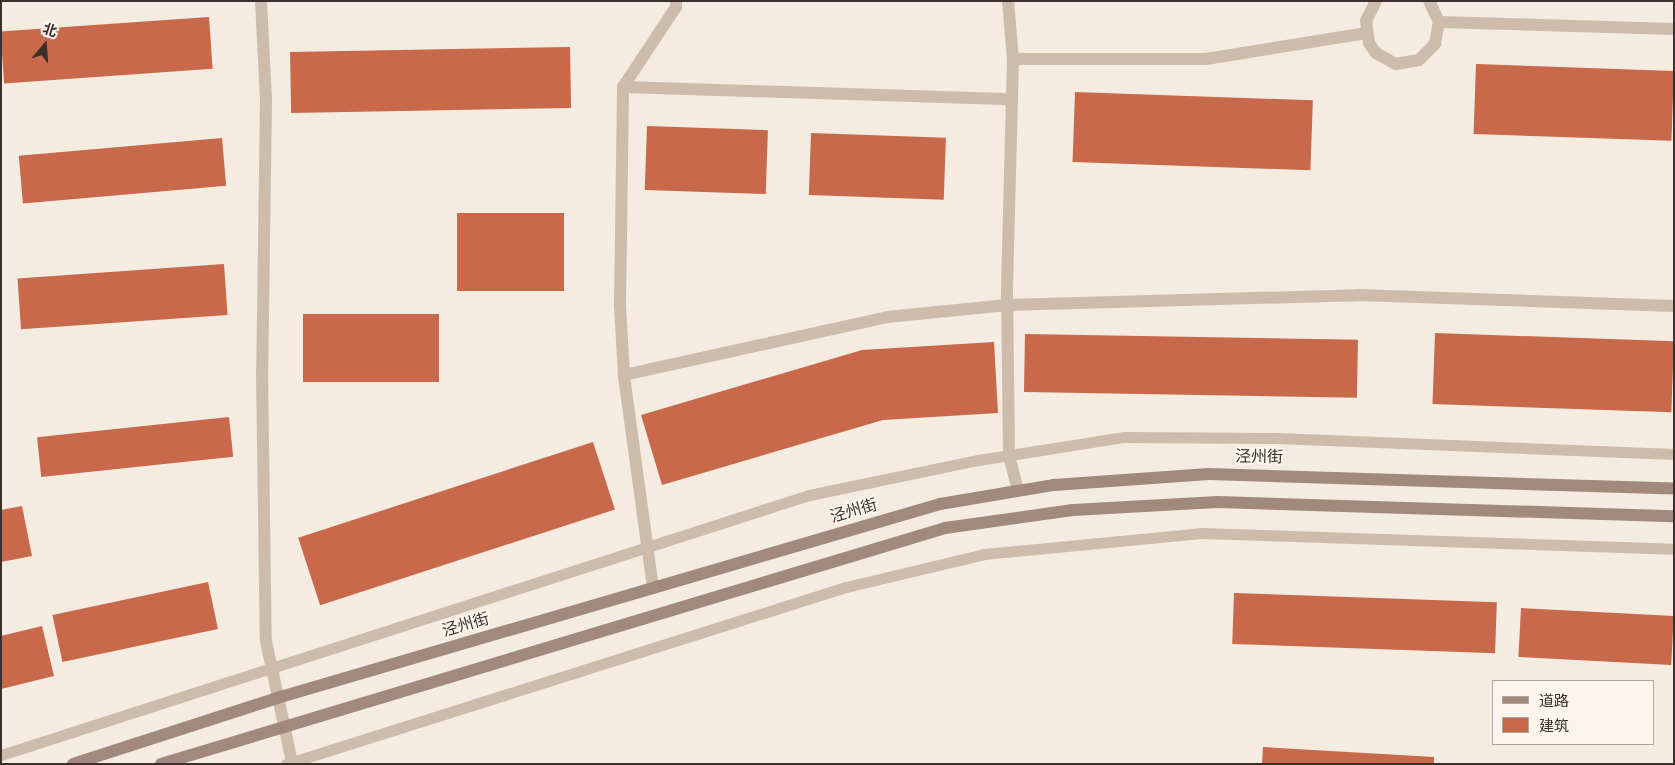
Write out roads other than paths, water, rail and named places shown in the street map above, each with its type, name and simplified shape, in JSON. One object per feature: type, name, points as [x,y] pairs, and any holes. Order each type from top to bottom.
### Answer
[{"type":"main road","name":"泾州街","points":[[73,764],[277,698],[940,504],[1018,491],[1209,474],[1674,489]]},
{"type":"main road","points":[[161,764],[283,724],[945,528],[1073,510],[1218,502],[1674,516]]},
{"type":"street","points":[[261,1],[266,100],[262,371],[270,667],[283,724],[289,763]]},
{"type":"street","points":[[653,588],[645,546],[624,375],[620,306],[623,87],[676,1]]},
{"type":"street","points":[[1008,1],[1013,59],[1007,305],[1009,455],[1018,491]]},
{"type":"street","points":[[1376,1],[1366,21],[1366,33],[1376,53],[1396,64],[1408,64],[1432,49],[1439,22],[1428,1]]},
{"type":"street","points":[[1439,22],[1674,29]]},
{"type":"street","points":[[1013,59],[1206,59],[1366,33]]},
{"type":"street","points":[[623,87],[1012,99]]},
{"type":"street","points":[[624,375],[887,317],[1007,305],[1358,295],[1674,306]]},
{"type":"lane","points":[[1,755],[645,546],[810,495],[1009,455],[1124,437],[1277,438],[1674,454]]},
{"type":"lane","points":[[289,763],[846,587],[984,554],[1201,533],[1674,549]]}]
